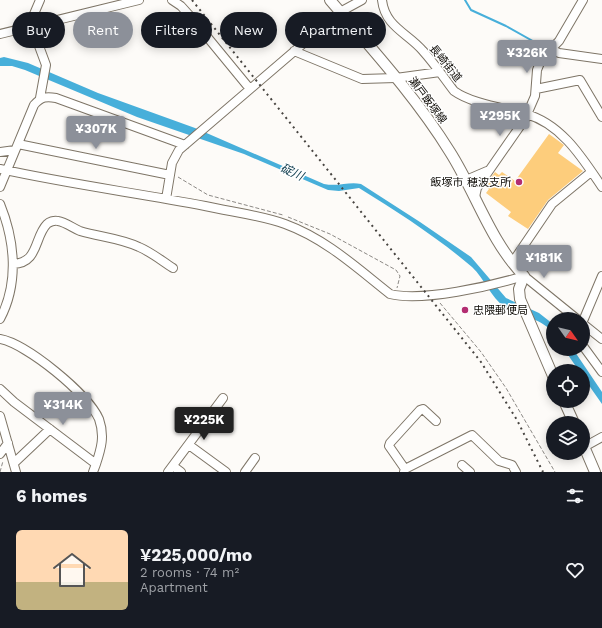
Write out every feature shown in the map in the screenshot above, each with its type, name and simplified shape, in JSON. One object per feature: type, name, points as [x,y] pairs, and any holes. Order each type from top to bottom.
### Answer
[{"type":"main road","name":"瀬戸飯塚線","points":[[330,0],[340,12]]},
{"type":"main road","name":"瀬戸飯塚線","points":[[371,48],[434,127],[466,180],[499,246],[524,276]]},
{"type":"main road","points":[[524,276],[519,289],[520,299],[548,364]]},
{"type":"main road","points":[[588,460],[592,471]]},
{"type":"street","points":[[35,12],[40,0]]},
{"type":"street","points":[[65,19],[139,0]]},
{"type":"street","points":[[172,0],[181,6],[190,16],[250,89]]},
{"type":"street","points":[[340,12],[362,0]]},
{"type":"street","name":"長崎街道","points":[[382,0],[383,9],[390,23],[422,49],[454,90],[460,95],[528,114],[551,126],[562,134],[602,186]]},
{"type":"street","points":[[474,197],[477,188],[528,114],[536,89],[540,63],[565,32],[583,0]]},
{"type":"street","points":[[0,34],[12,31]]},
{"type":"street","points":[[0,187],[3,170],[17,147],[34,105],[40,98],[44,84],[46,65],[40,48]]},
{"type":"street","points":[[166,199],[175,155],[298,48]]},
{"type":"street","points":[[551,49],[558,53],[602,59]]},
{"type":"street","points":[[294,51],[362,79],[396,78],[440,72]]},
{"type":"street","points":[[536,89],[580,80],[602,117]]},
{"type":"street","points":[[40,98],[56,98],[185,145]]},
{"type":"street","points":[[0,152],[17,147],[170,175]]},
{"type":"street","points":[[3,170],[166,199],[258,217],[285,224],[312,236],[342,254],[390,294],[400,297],[433,295],[502,283],[524,276],[568,312]]},
{"type":"street","points":[[466,180],[474,178],[489,170]]},
{"type":"street","points":[[512,263],[552,204],[591,172]]},
{"type":"street","points":[[0,204],[7,226],[13,264],[11,294],[0,319]]},
{"type":"street","points":[[13,264],[21,263],[26,260],[32,253],[45,225],[51,221],[58,221],[81,231],[135,245],[173,268]]},
{"type":"street","points":[[587,312],[602,276]]},
{"type":"street","points":[[590,328],[602,339]]},
{"type":"street","points":[[0,339],[15,344],[46,364],[90,404],[98,419],[102,434],[102,446],[94,468],[50,429],[14,402],[0,389]]},
{"type":"street","points":[[590,356],[602,372]]},
{"type":"street","points":[[181,472],[170,469],[223,398]]},
{"type":"street","points":[[436,421],[423,409],[420,410],[390,443],[389,446],[391,450],[405,470],[472,435],[498,461],[512,465],[516,472]]},
{"type":"street","points":[[0,416],[1,425],[16,472]]},
{"type":"street","points":[[14,463],[50,429]]},
{"type":"street","points":[[590,443],[602,437]]},
{"type":"street","points":[[0,454],[8,443]]},
{"type":"street","points":[[189,445],[226,472]]},
{"type":"street","points":[[245,472],[255,458]]},
{"type":"street","points":[[462,465],[470,472]]},
{"type":"path","points":[[433,295],[481,352],[506,388],[555,472]]},
{"type":"water","name":"碇川","points":[[4,57],[28,63],[98,93],[195,128],[324,184],[361,184],[471,257],[506,298],[539,313],[546,318],[546,326],[505,307],[495,298],[477,272],[459,256],[388,206],[359,188],[339,191],[328,190],[244,154],[137,117],[25,70],[12,66],[0,66],[0,58]]},
{"type":"water","points":[[569,356],[578,356],[583,364],[574,364]]},
{"type":"water","points":[[590,374],[602,392],[602,404],[590,387]]},
{"type":"building","name":"飯塚市 穂波支所","points":[[549,134],[564,145],[558,153],[583,171],[548,200],[528,229],[508,216],[511,212],[486,193],[489,189],[485,186],[495,172],[499,175],[502,172],[515,181]]},
{"type":"waterway","points":[[465,0],[471,10],[506,26],[547,49]]},
{"type":"railway","points":[[192,0],[481,362],[517,420],[543,472]]},
{"type":"place","name":"飯塚市 穂波支所","points":[[519,182]]},
{"type":"place","name":"忠隈郵便局","points":[[465,310]]}]
